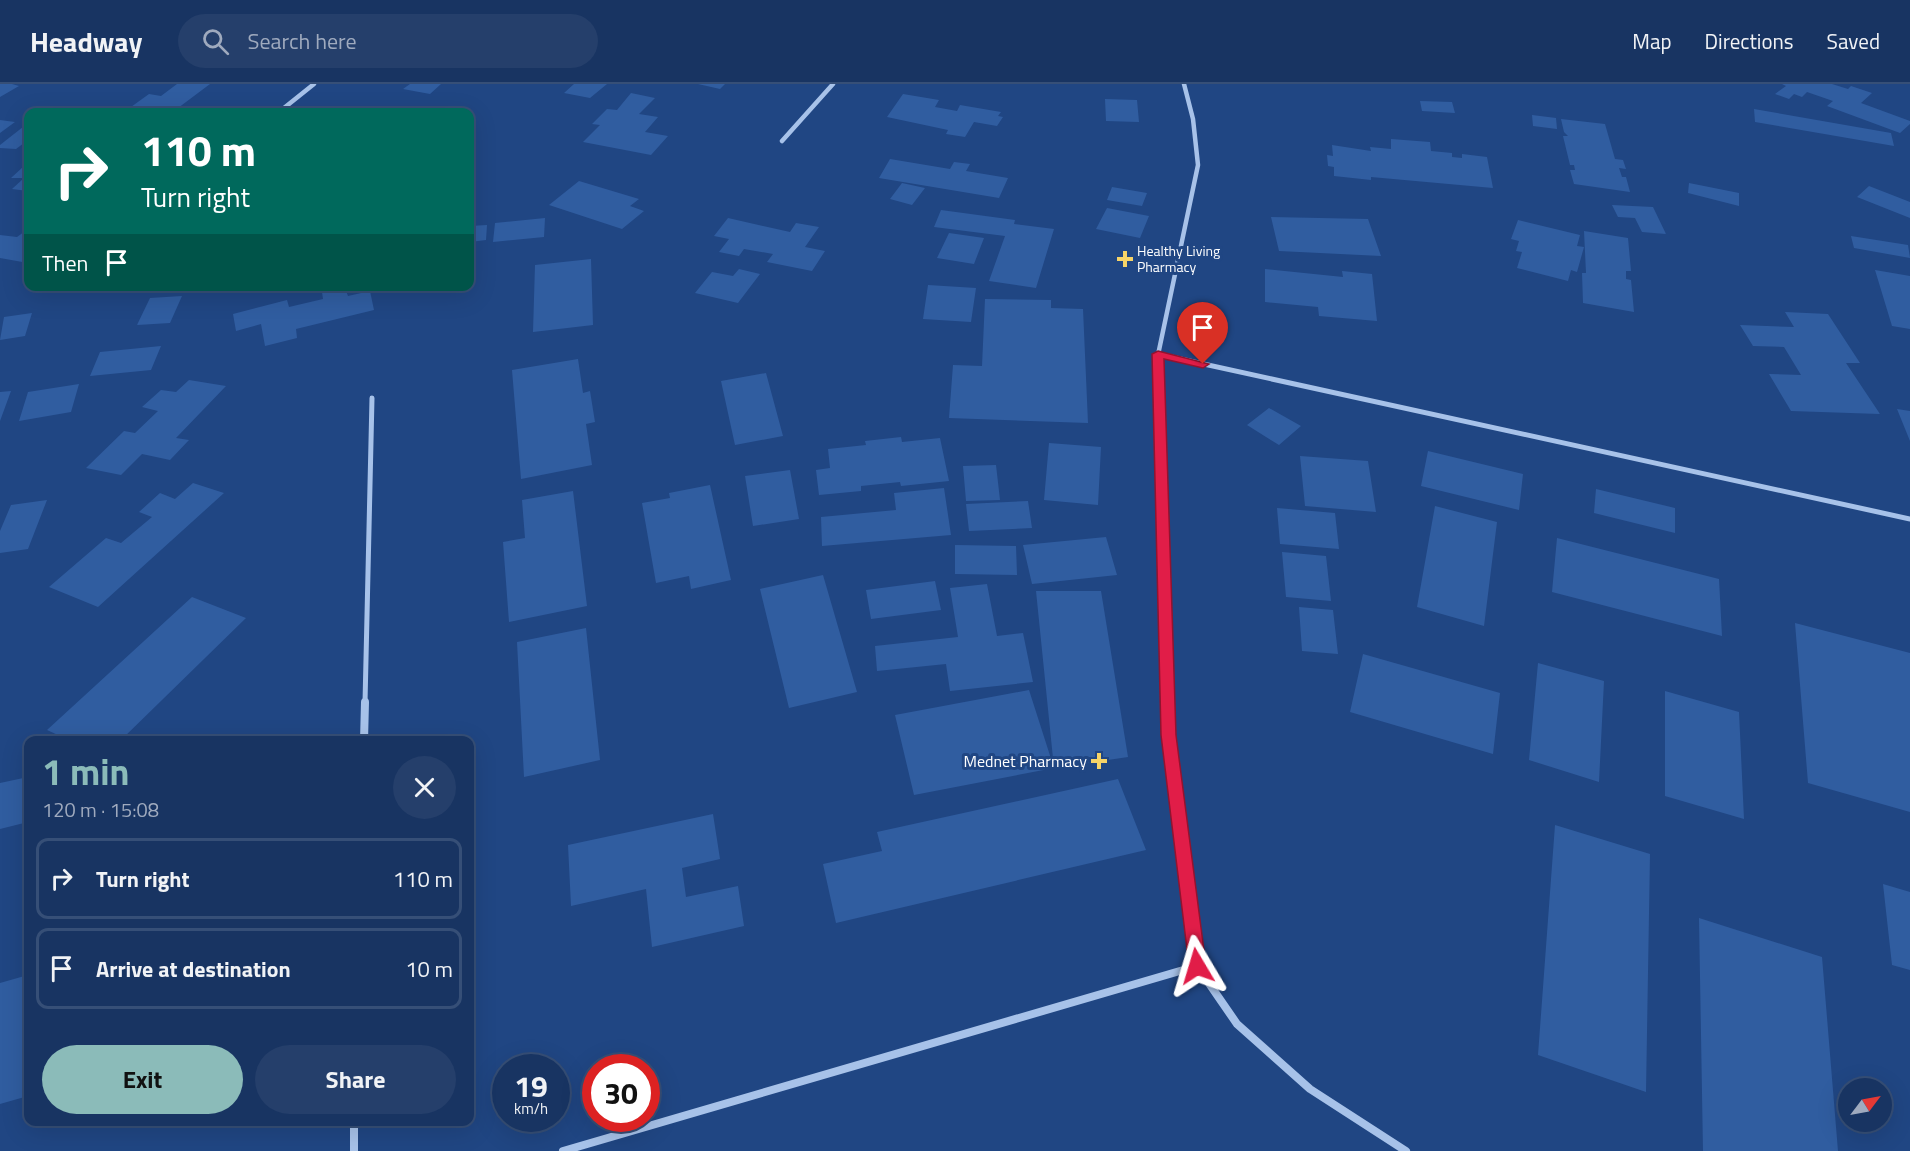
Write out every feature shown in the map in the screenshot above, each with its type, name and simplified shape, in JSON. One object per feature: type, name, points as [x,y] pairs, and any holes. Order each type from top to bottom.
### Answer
[{"type":"street","points":[[284,108],[314,84]]},
{"type":"street","points":[[782,141],[833,84]]},
{"type":"street","points":[[1184,84],[1193,119],[1198,165],[1158,354],[1169,735],[1197,966],[1238,1024],[1310,1089],[1406,1151]]},
{"type":"street","points":[[1158,354],[1910,519]]},
{"type":"street","points":[[364,736],[372,398]]},
{"type":"street","points":[[563,1151],[1197,966]]},
{"type":"street","points":[[354,1126],[354,1151]]},
{"type":"building","points":[[0,84],[12,84],[19,86],[0,97]]},
{"type":"building","points":[[177,84],[210,84],[178,108],[130,108],[149,94],[161,96]]},
{"type":"building","points":[[410,84],[441,84],[430,94],[403,89]]},
{"type":"building","points":[[574,84],[607,84],[590,98],[564,93]]},
{"type":"building","points":[[698,84],[725,84],[720,89]]},
{"type":"building","points":[[1782,84],[1832,84],[1848,89],[1851,86],[1872,93],[1861,103],[1910,121],[1910,124],[1900,133],[1827,106],[1833,101],[1807,92],[1802,97],[1794,94],[1789,99],[1775,94],[1786,86]]},
{"type":"building","points":[[631,93],[655,98],[639,114],[658,117],[645,132],[668,136],[651,155],[583,142],[600,125],[592,124],[607,109],[617,110]]},
{"type":"building","points":[[903,94],[939,100],[935,107],[957,111],[960,105],[1001,112],[998,116],[1003,117],[997,126],[974,122],[965,137],[946,134],[948,130],[887,117]]},
{"type":"building","points":[[1105,99],[1137,100],[1139,122],[1106,121]]},
{"type":"building","points":[[1420,101],[1452,102],[1455,113],[1422,111]]},
{"type":"building","points":[[1754,109],[1891,133],[1894,146],[1755,122]]},
{"type":"building","points":[[1532,115],[1556,118],[1557,129],[1533,126]]},
{"type":"building","points":[[1561,119],[1605,124],[1615,159],[1623,160],[1626,169],[1619,168],[1622,177],[1626,177],[1630,192],[1574,184],[1570,170],[1575,170],[1574,165],[1570,165],[1563,136],[1568,136],[1564,132]]},
{"type":"building","points":[[0,120],[15,122],[0,133]]},
{"type":"building","points":[[24,126],[24,143],[16,149],[0,148],[0,145]]},
{"type":"building","points":[[1391,139],[1430,142],[1431,151],[1452,153],[1452,157],[1462,158],[1462,154],[1487,157],[1493,188],[1334,176],[1334,167],[1328,166],[1327,155],[1333,156],[1332,145],[1371,151],[1370,147],[1391,149]]},
{"type":"building","points":[[890,159],[950,169],[954,162],[970,164],[966,171],[1008,178],[999,198],[879,178]]},
{"type":"building","points":[[24,166],[24,178],[11,178]]},
{"type":"building","points":[[24,178],[24,190],[12,189]]},
{"type":"building","points":[[579,181],[639,199],[630,206],[644,211],[622,229],[549,205]]},
{"type":"building","points":[[902,183],[925,188],[912,205],[890,199]]},
{"type":"building","points":[[1689,183],[1739,193],[1739,206],[1688,193]]},
{"type":"building","points":[[1869,186],[1910,202],[1910,218],[1857,197]]},
{"type":"building","points":[[1112,187],[1147,193],[1142,206],[1107,200]]},
{"type":"building","points":[[1612,205],[1653,207],[1666,234],[1642,232],[1635,218],[1618,217]]},
{"type":"building","points":[[1107,208],[1149,216],[1140,238],[1096,229]]},
{"type":"building","points":[[941,210],[1015,220],[1014,224],[1054,229],[1036,288],[989,281],[1005,236],[934,227]]},
{"type":"building","points":[[1271,217],[1368,219],[1381,256],[1279,251]]},
{"type":"building","points":[[545,218],[544,237],[493,242],[495,223]]},
{"type":"building","points":[[728,218],[790,232],[796,223],[819,227],[805,247],[825,251],[812,271],[767,262],[773,254],[744,249],[739,256],[719,252],[729,239],[714,236]]},
{"type":"building","points":[[1518,220],[1580,235],[1577,246],[1584,247],[1577,272],[1571,270],[1568,281],[1517,268],[1522,252],[1516,251],[1519,241],[1511,239]]},
{"type":"building","points":[[487,225],[486,240],[474,242],[474,226]]},
{"type":"building","points":[[1584,231],[1628,238],[1631,271],[1626,271],[1626,279],[1631,280],[1634,312],[1583,303],[1582,273],[1586,273]]},
{"type":"building","points":[[24,232],[24,262],[0,258],[0,235],[17,237]]},
{"type":"building","points":[[949,233],[984,238],[974,264],[937,258]]},
{"type":"building","points":[[1851,236],[1908,245],[1910,258],[1854,248]]},
{"type":"building","points":[[591,259],[593,325],[533,332],[535,265]]},
{"type":"building","points":[[739,269],[760,274],[738,303],[695,293],[712,272],[733,276]]},
{"type":"building","points":[[1265,269],[1343,277],[1342,271],[1372,274],[1377,321],[1319,316],[1318,307],[1265,302]]},
{"type":"building","points":[[1875,270],[1910,276],[1910,329],[1892,326]]},
{"type":"building","points":[[928,285],[976,288],[971,322],[923,319]]},
{"type":"building","points":[[346,291],[348,296],[370,291],[374,310],[296,329],[297,338],[265,346],[261,324],[236,331],[233,314],[287,300],[289,307],[323,299],[322,292]]},
{"type":"building","points":[[182,296],[170,323],[137,325],[150,298]]},
{"type":"building","points":[[985,299],[1051,300],[1051,308],[1083,309],[1088,423],[949,418],[953,365],[982,366]]},
{"type":"building","points":[[1785,312],[1828,314],[1860,363],[1846,363],[1880,414],[1791,411],[1769,374],[1801,375],[1784,347],[1753,346],[1740,325],[1794,327]]},
{"type":"building","points":[[32,313],[25,336],[0,340],[4,317]]},
{"type":"building","points":[[161,346],[151,370],[90,376],[100,352]]},
{"type":"building","points":[[578,359],[583,393],[590,391],[595,422],[586,424],[592,465],[521,479],[512,370]]},
{"type":"building","points":[[766,373],[783,436],[735,445],[721,381]]},
{"type":"building","points":[[189,380],[226,386],[176,438],[189,440],[170,460],[142,454],[121,475],[86,468],[124,431],[135,433],[158,411],[142,407],[161,390],[176,392]]},
{"type":"building","points":[[79,384],[71,412],[19,421],[28,392]]},
{"type":"building","points":[[11,391],[0,421],[0,392]]},
{"type":"building","points":[[1269,408],[1301,426],[1279,445],[1247,425]]},
{"type":"building","points":[[1897,409],[1910,411],[1910,441]]},
{"type":"building","points":[[901,437],[902,442],[940,438],[949,481],[901,486],[900,482],[861,486],[861,491],[819,495],[816,470],[830,468],[828,449],[866,445],[865,441]]},
{"type":"building","points":[[1049,443],[1101,447],[1098,505],[1044,500]]},
{"type":"building","points":[[1428,451],[1523,474],[1519,510],[1421,486]]},
{"type":"building","points":[[1300,456],[1368,461],[1376,512],[1305,506]]},
{"type":"building","points":[[996,465],[1000,500],[966,501],[963,466]]},
{"type":"building","points":[[790,470],[799,519],[753,526],[745,476]]},
{"type":"building","points":[[193,483],[224,493],[98,607],[49,587],[106,538],[121,543],[152,517],[139,512],[160,493],[175,499]]},
{"type":"building","points":[[710,485],[731,580],[691,589],[689,576],[656,583],[642,503],[670,498],[669,493]]},
{"type":"building","points":[[944,488],[951,535],[822,546],[821,517],[896,510],[894,493]]},
{"type":"building","points":[[1596,489],[1675,508],[1675,533],[1594,513]]},
{"type":"building","points":[[573,491],[587,606],[509,622],[503,542],[525,538],[522,500]]},
{"type":"building","points":[[47,500],[28,549],[0,553],[0,531],[11,505]]},
{"type":"building","points":[[1028,501],[1032,528],[969,531],[966,504]]},
{"type":"building","points":[[1435,506],[1497,522],[1484,626],[1417,607]]},
{"type":"building","points":[[1277,508],[1335,513],[1339,549],[1280,544]]},
{"type":"building","points":[[1106,537],[1117,575],[1032,584],[1023,545]]},
{"type":"building","points":[[1557,538],[1719,579],[1722,636],[1552,592]]},
{"type":"building","points":[[955,545],[1016,546],[1017,575],[955,574]]},
{"type":"building","points":[[1282,552],[1326,556],[1331,601],[1286,597]]},
{"type":"building","points":[[823,575],[857,692],[789,708],[760,589]]},
{"type":"building","points":[[935,581],[941,610],[871,619],[866,590]]},
{"type":"building","points":[[987,584],[997,636],[1023,633],[1033,682],[950,691],[946,664],[877,671],[875,646],[958,637],[950,588]]},
{"type":"building","points":[[1036,591],[1101,591],[1128,757],[1054,768]]},
{"type":"building","points":[[192,597],[246,618],[125,736],[60,736],[47,730]]},
{"type":"building","points":[[1299,607],[1333,610],[1338,654],[1302,651]]},
{"type":"building","points":[[1795,623],[1910,653],[1910,812],[1808,783]]},
{"type":"building","points":[[586,628],[600,760],[524,777],[517,642]]},
{"type":"building","points":[[1363,654],[1500,693],[1493,754],[1350,712]]},
{"type":"building","points":[[1538,663],[1604,681],[1599,782],[1529,760]]},
{"type":"building","points":[[1029,690],[1054,768],[914,795],[895,715]]},
{"type":"building","points":[[1665,691],[1739,712],[1744,819],[1665,796]]},
{"type":"building","points":[[24,778],[24,823],[0,829],[0,783]]},
{"type":"building","points":[[1118,779],[1146,850],[836,923],[823,864],[882,851],[877,832]]},
{"type":"building","points":[[713,814],[720,859],[682,868],[686,897],[738,886],[744,926],[652,947],[646,889],[571,906],[568,845]]},
{"type":"building","points":[[1555,825],[1650,854],[1646,1092],[1538,1055]]},
{"type":"building","points":[[1883,884],[1910,892],[1910,970],[1892,965]]},
{"type":"building","points":[[1699,918],[1822,957],[1838,1151],[1703,1151]]},
{"type":"building","points":[[24,976],[24,1097],[0,1104],[0,983]]},
{"type":"place","name":"Healthy Living Pharmacy","points":[[1125,259]]},
{"type":"place","name":"Mednet Pharmacy","points":[[1099,761]]},
{"type":"route","points":[[1197,966],[1169,735],[1158,354],[1203,364]]}]
